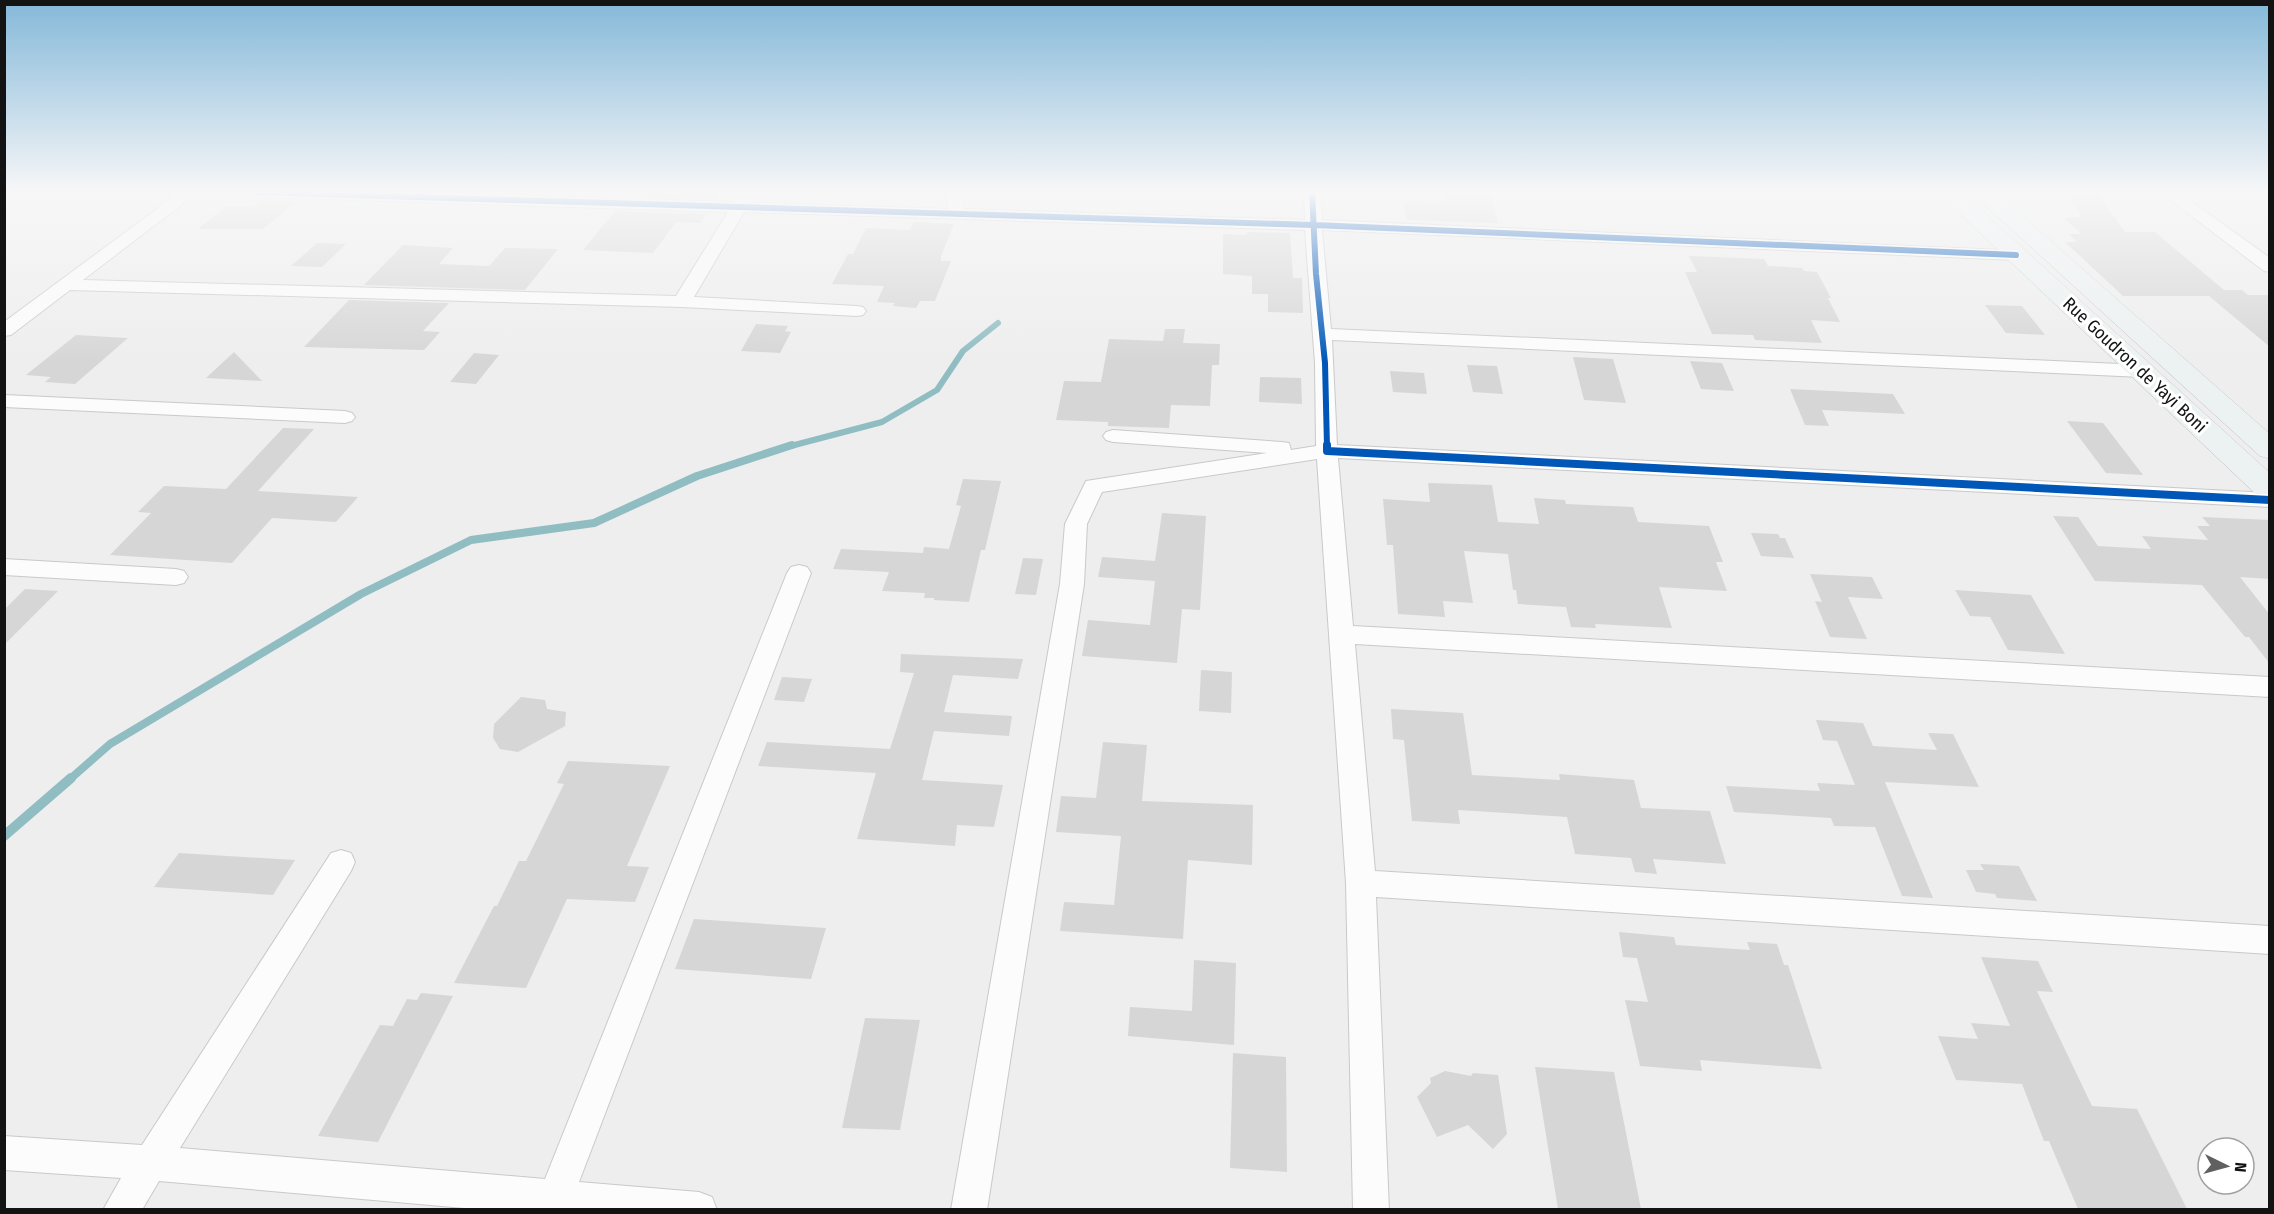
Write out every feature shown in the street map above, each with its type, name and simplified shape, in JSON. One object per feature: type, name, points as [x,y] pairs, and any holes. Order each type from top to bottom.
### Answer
[{"type":"street","points":[[4,331],[114,249]]},
{"type":"street","points":[[682,302],[714,249]]},
{"type":"street","points":[[1315,249],[1322,334],[1327,451],[1361,883],[1371,1209]]},
{"type":"street","points":[[1867,249],[2016,255]]},
{"type":"street","name":"Rue Goudron de Yayi Boni","points":[[2009,249],[2270,490]]},
{"type":"street","name":"Rue Goudron de Yayi Boni","points":[[2045,249],[2270,450]]},
{"type":"street","points":[[2245,249],[2270,267]]},
{"type":"street","points":[[65,285],[682,302],[857,310]]},
{"type":"street","points":[[1322,334],[2142,371]]},
{"type":"street","points":[[4,401],[345,417]]},
{"type":"street","points":[[1113,436],[1327,451],[2270,500]]},
{"type":"street","points":[[969,1209],[1072,584],[1076,524],[1094,486],[1327,451]]},
{"type":"street","points":[[4,567],[176,577]]},
{"type":"street","points":[[552,1204],[799,573]]},
{"type":"street","points":[[1342,634],[2270,687]]},
{"type":"street","points":[[121,1209],[341,862]]},
{"type":"street","points":[[1361,883],[2270,940]]},
{"type":"street","points":[[4,1153],[151,1163],[552,1204],[699,1209]]},
{"type":"building","points":[[311,249],[341,249],[322,267],[291,266]]},
{"type":"building","points":[[399,249],[452,249],[439,264],[489,266],[504,249],[558,249],[525,290],[364,285]]},
{"type":"building","points":[[584,249],[656,249],[653,253]]},
{"type":"building","points":[[856,249],[944,249],[941,261],[951,261],[935,301],[920,301],[916,308],[877,302],[884,286],[832,284],[848,254],[853,254]]},
{"type":"building","points":[[1223,249],[1291,249],[1293,278],[1302,278],[1303,313],[1268,312],[1268,294],[1252,294],[1252,276],[1223,274]]},
{"type":"building","points":[[2072,249],[2175,249],[2224,290],[2242,290],[2248,295],[2270,295],[2270,347],[2209,296],[2123,296]]},
{"type":"building","points":[[1689,256],[1764,259],[1768,266],[1802,268],[1804,271],[1817,272],[1831,298],[1828,298],[1840,322],[1811,320],[1822,343],[1755,340],[1753,335],[1712,334],[1685,272],[1697,272]]},
{"type":"building","points":[[349,300],[449,303],[423,331],[440,332],[424,350],[304,347]]},
{"type":"building","points":[[1985,305],[2022,306],[2045,335],[2006,333]]},
{"type":"building","points":[[756,324],[788,326],[785,331],[791,332],[780,353],[741,351]]},
{"type":"building","points":[[1165,329],[1185,329],[1183,343],[1220,344],[1219,365],[1212,365],[1210,406],[1171,405],[1169,428],[1108,426],[1108,422],[1056,420],[1064,381],[1101,382],[1109,339],[1163,341]]},
{"type":"building","points":[[76,335],[128,338],[75,384],[45,382],[51,377],[26,375]]},
{"type":"building","points":[[234,352],[262,381],[206,378]]},
{"type":"building","points":[[474,353],[499,355],[476,384],[450,382]]},
{"type":"building","points":[[1573,357],[1613,359],[1626,403],[1584,400]]},
{"type":"building","points":[[1690,361],[1722,363],[1734,391],[1701,389]]},
{"type":"building","points":[[1467,365],[1497,366],[1503,394],[1473,392]]},
{"type":"building","points":[[1390,371],[1424,373],[1427,394],[1393,392]]},
{"type":"building","points":[[1260,377],[1301,378],[1302,404],[1259,402]]},
{"type":"building","points":[[1790,389],[1893,394],[1905,414],[1822,410],[1829,426],[1805,425]]},
{"type":"building","points":[[2067,421],[2103,423],[2143,475],[2106,473]]},
{"type":"building","points":[[283,428],[314,429],[258,491],[358,497],[336,522],[272,518],[232,563],[110,555],[151,513],[138,512],[164,486],[226,489]]},
{"type":"building","points":[[963,479],[1001,481],[985,550],[981,550],[969,602],[924,598],[925,593],[882,591],[889,572],[833,569],[841,549],[923,553],[924,547],[949,549],[961,506],[956,505]]},
{"type":"building","points":[[1428,483],[1492,485],[1498,522],[1539,524],[1534,498],[1565,500],[1566,504],[1633,507],[1638,522],[1709,526],[1723,562],[1716,562],[1727,591],[1659,587],[1672,628],[1595,624],[1596,628],[1571,627],[1566,607],[1518,604],[1516,590],[1513,590],[1508,554],[1464,551],[1473,603],[1443,601],[1445,617],[1398,614],[1393,545],[1387,545],[1383,499],[1430,502]]},
{"type":"building","points":[[1162,513],[1206,516],[1200,610],[1182,609],[1177,663],[1082,656],[1088,620],[1150,625],[1155,581],[1098,577],[1102,557],[1155,561]]},
{"type":"building","points":[[2053,516],[2078,517],[2098,546],[2151,549],[2142,536],[2208,540],[2197,526],[2210,526],[2202,517],[2270,520],[2270,579],[2240,577],[2270,615],[2270,664],[2202,585],[2095,581]]},
{"type":"building","points":[[1751,533],[1778,534],[1780,538],[1785,538],[1794,558],[1761,556]]},
{"type":"building","points":[[1023,558],[1043,559],[1036,595],[1015,594]]},
{"type":"building","points":[[1810,574],[1872,577],[1883,599],[1848,597],[1867,639],[1830,637],[1815,601],[1822,602]]},
{"type":"building","points":[[25,589],[58,591],[4,645],[4,610]]},
{"type":"building","points":[[1955,590],[2031,595],[2065,654],[2008,650],[1990,617],[1970,616]]},
{"type":"building","points":[[901,654],[1023,659],[1018,679],[953,675],[944,712],[1012,716],[1009,736],[934,731],[922,780],[1003,785],[994,827],[957,825],[955,846],[857,839],[876,773],[758,766],[767,742],[890,749],[914,673],[900,672]]},
{"type":"building","points":[[1201,670],[1232,672],[1231,713],[1199,711]]},
{"type":"building","points":[[782,677],[812,679],[804,702],[774,700]]},
{"type":"building","points":[[521,697],[545,700],[547,709],[566,712],[565,726],[518,752],[500,749],[493,738],[494,724]]},
{"type":"building","points":[[1391,709],[1463,713],[1472,775],[1560,780],[1559,774],[1634,780],[1641,808],[1710,811],[1726,864],[1653,859],[1657,874],[1635,872],[1631,858],[1575,854],[1567,817],[1458,810],[1460,824],[1412,821],[1404,740],[1393,739]]},
{"type":"building","points":[[1816,720],[1863,723],[1873,746],[1937,750],[1928,733],[1953,734],[1979,787],[1885,782],[1933,898],[1902,896],[1875,827],[1834,826],[1831,818],[1734,812],[1726,786],[1820,791],[1817,783],[1855,785],[1837,741],[1823,740]]},
{"type":"building","points":[[1103,742],[1147,745],[1142,801],[1253,805],[1252,865],[1188,860],[1183,939],[1060,931],[1064,902],[1114,905],[1121,836],[1056,832],[1061,796],[1096,798]]},
{"type":"building","points":[[568,761],[670,766],[627,866],[649,867],[635,902],[567,899],[526,988],[454,983],[519,861],[526,861],[564,784],[557,783]]},
{"type":"building","points":[[179,853],[295,860],[273,895],[154,887]]},
{"type":"building","points":[[1980,864],[2019,866],[2037,901],[1997,898],[1995,894],[1976,892],[1966,870],[1984,870]]},
{"type":"building","points":[[694,919],[826,928],[811,979],[675,969]]},
{"type":"building","points":[[1619,932],[1674,937],[1676,945],[1750,950],[1747,942],[1777,944],[1784,965],[1788,965],[1822,1069],[1700,1060],[1702,1071],[1640,1066],[1625,1000],[1648,1002],[1637,958],[1623,957]]},
{"type":"building","points":[[1981,957],[2038,961],[2053,992],[2037,991],[2092,1106],[2137,1109],[2187,1209],[2078,1209],[2049,1141],[2044,1141],[2022,1084],[1956,1080],[1938,1036],[1978,1039],[1971,1023],[2010,1026]]},
{"type":"building","points":[[1194,960],[1236,963],[1234,1045],[1128,1036],[1130,1007],[1192,1011]]},
{"type":"building","points":[[421,993],[453,996],[378,1142],[318,1136],[380,1025],[393,1026],[407,999],[417,1000]]},
{"type":"building","points":[[865,1018],[920,1020],[900,1130],[842,1128]]},
{"type":"building","points":[[1233,1053],[1286,1057],[1287,1172],[1230,1168]]},
{"type":"building","points":[[1535,1067],[1614,1072],[1641,1209],[1558,1209]]},
{"type":"building","points":[[1445,1071],[1471,1076],[1473,1073],[1498,1075],[1507,1134],[1493,1149],[1468,1125],[1437,1137],[1417,1097],[1431,1083],[1430,1078]]},
{"type":"waterway","points":[[787,447],[882,422],[937,390],[963,351],[998,323]]},
{"type":"waterway","points":[[69,780],[110,744],[361,594],[471,540],[594,523],[697,476],[792,445]]},
{"type":"waterway","points":[[4,836],[71,778]]},
{"type":"cycle path","points":[[1315,249],[1325,363],[1327,451],[2270,500]]},
{"type":"cycle path","points":[[1867,249],[2016,255]]}]
